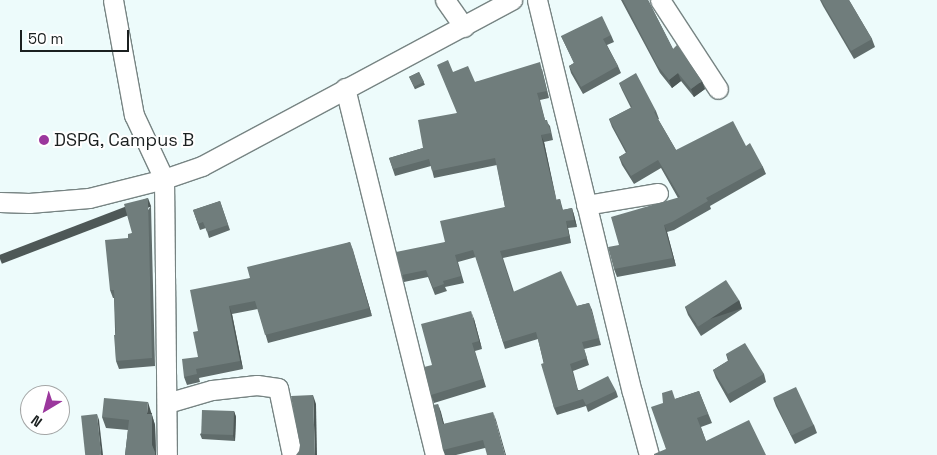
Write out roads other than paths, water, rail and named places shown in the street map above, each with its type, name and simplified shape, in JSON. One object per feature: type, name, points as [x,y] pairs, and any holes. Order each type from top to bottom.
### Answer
[{"type":"street","points":[[113,0],[134,116],[164,179],[166,455]]},
{"type":"street","points":[[445,0],[464,27]]},
{"type":"street","points":[[0,202],[29,203],[89,198],[164,179],[202,166],[512,0]]},
{"type":"street","points":[[536,0],[649,455]]},
{"type":"street","points":[[660,0],[718,89]]},
{"type":"street","points":[[345,88],[435,455]]},
{"type":"street","points":[[586,206],[658,193]]},
{"type":"street","points":[[167,402],[212,390],[257,385],[278,388],[292,455]]},
{"type":"place","name":"DSPG, Campus B","points":[[44,140]]}]
